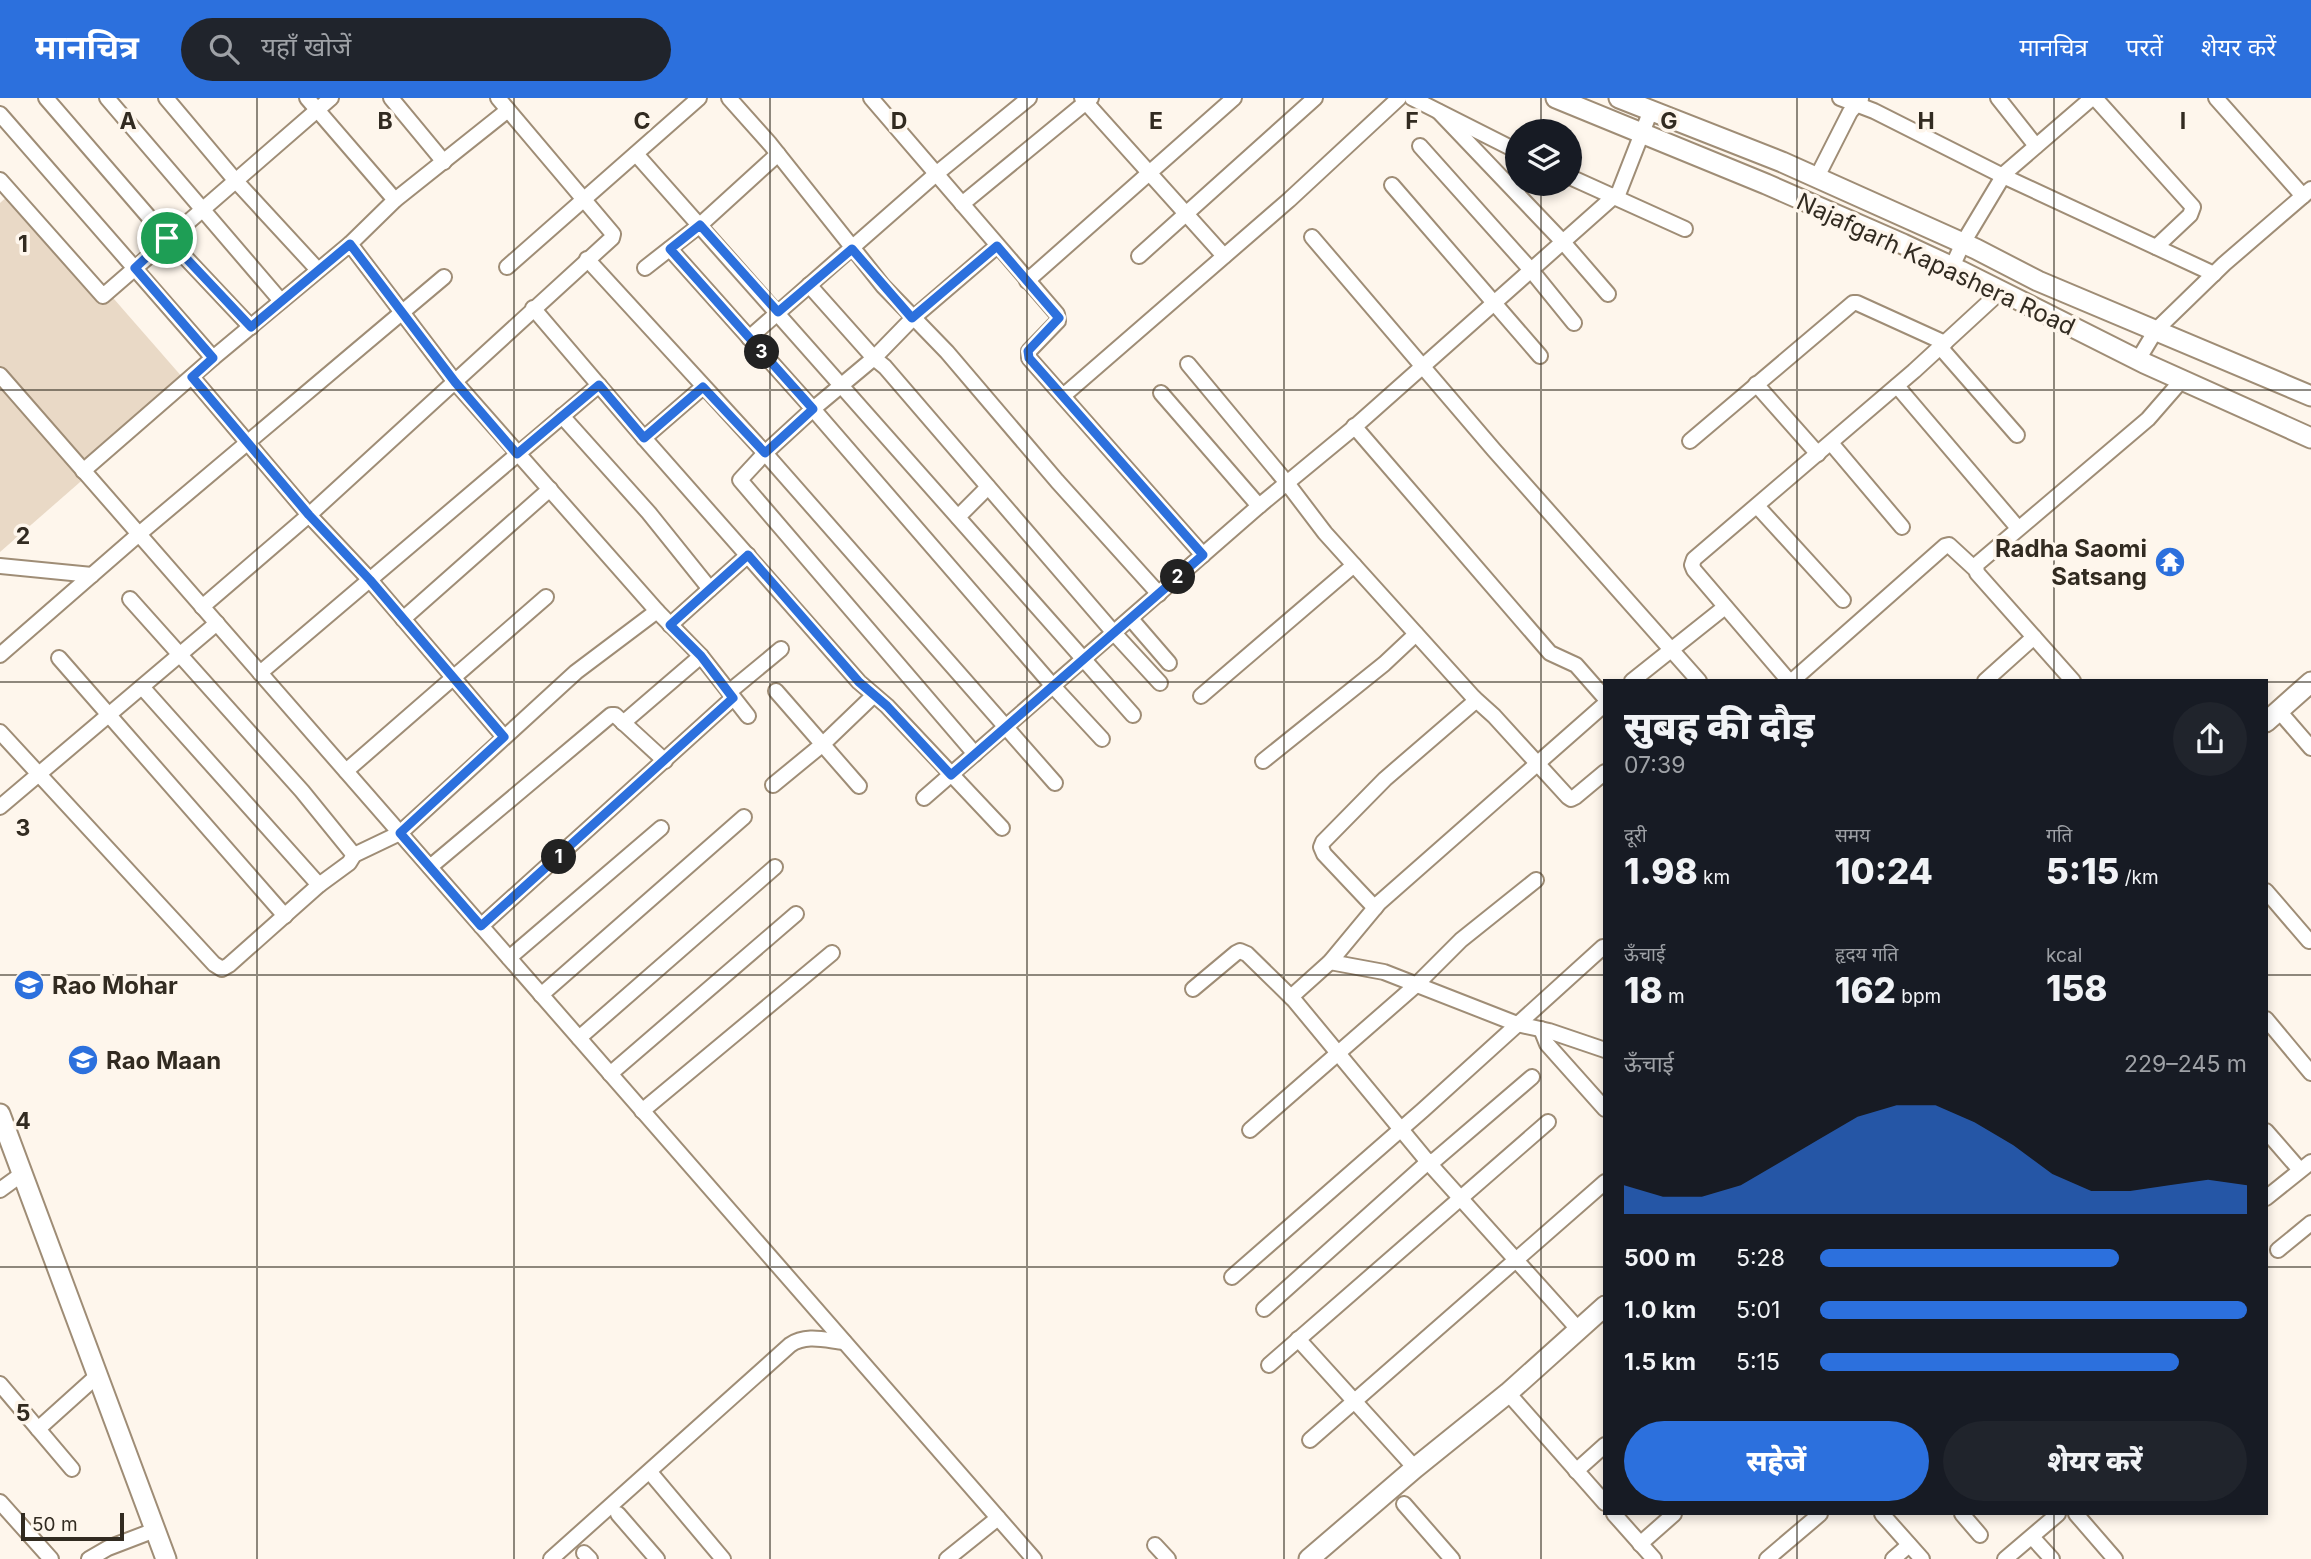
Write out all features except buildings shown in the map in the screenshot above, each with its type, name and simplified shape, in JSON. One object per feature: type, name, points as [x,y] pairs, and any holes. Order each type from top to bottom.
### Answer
[{"type":"main road","name":"Najafgarh Kapashera Road","points":[[1619,98],[1816,177],[1963,243],[2038,281],[2311,396]]},
{"type":"main road","name":"Najafgarh Kapashera Road","points":[[1566,100],[1766,184],[1952,267],[2138,360],[2311,438]]},
{"type":"main road","points":[[2272,717],[2311,682]]},
{"type":"main road","points":[[0,1114],[166,1559]]},
{"type":"main road","points":[[1309,1559],[1508,1393],[1603,1308]]},
{"type":"street","points":[[46,98],[167,238],[251,327]]},
{"type":"street","points":[[107,98],[281,301]]},
{"type":"street","points":[[166,98],[318,270]]},
{"type":"street","points":[[0,180],[103,296],[236,180],[312,104],[331,98]]},
{"type":"street","points":[[391,98],[444,162]]},
{"type":"street","points":[[202,607],[309,515],[613,237],[498,98]]},
{"type":"street","points":[[507,267],[699,98]]},
{"type":"street","points":[[729,98],[778,154],[852,249],[912,318],[947,352],[1041,463],[1159,594]]},
{"type":"street","points":[[871,98],[1059,318],[1028,354],[1203,555]]},
{"type":"street","points":[[750,338],[936,174],[1029,98]]},
{"type":"street","points":[[1027,281],[1234,98]]},
{"type":"street","points":[[1139,256],[1315,98]]},
{"type":"street","points":[[1063,396],[1289,200],[1399,98]]},
{"type":"street","points":[[1412,98],[1505,144]]},
{"type":"street","points":[[1840,98],[1859,101],[2003,176],[2214,274]]},
{"type":"street","points":[[1997,98],[2036,146]]},
{"type":"street","points":[[1952,267],[1963,243],[2003,176],[2094,98],[2193,207],[2190,215],[2156,247]]},
{"type":"street","points":[[2138,360],[2156,330],[2214,274],[2307,192],[2216,98]]},
{"type":"street","points":[[962,204],[1086,99],[1224,256]]},
{"type":"street","points":[[1816,177],[1850,112],[1859,101]]},
{"type":"street","points":[[312,104],[395,201]]},
{"type":"street","points":[[83,471],[350,244],[395,201],[508,110]]},
{"type":"street","points":[[923,798],[1354,426],[1619,192],[1651,110]]},
{"type":"street","points":[[1439,112],[1563,242],[1608,294]]},
{"type":"street","points":[[0,114],[213,358]]},
{"type":"street","points":[[1420,146],[1574,323]]},
{"type":"street","points":[[636,154],[1133,715]]},
{"type":"street","points":[[645,268],[700,225],[778,154]]},
{"type":"street","points":[[1582,183],[1685,229]]},
{"type":"street","points":[[1392,185],[1540,356]]},
{"type":"street","points":[[1312,237],[1517,477],[1697,679]]},
{"type":"street","points":[[350,244],[455,382],[657,611],[701,656],[748,716]]},
{"type":"street","points":[[975,754],[740,478],[813,409],[874,358],[912,318],[997,246]]},
{"type":"street","points":[[670,249],[1102,739]]},
{"type":"street","points":[[587,259],[765,453],[1055,783]]},
{"type":"street","points":[[0,655],[444,277]]},
{"type":"street","points":[[809,285],[885,367],[1160,683]]},
{"type":"street","points":[[1789,679],[1725,607],[1692,565],[1694,559],[1897,386],[2001,291]]},
{"type":"street","points":[[1690,441],[1853,303],[1943,345],[2017,435]]},
{"type":"street","points":[[533,308],[644,438],[873,696],[887,706],[1002,828]]},
{"type":"street","points":[[1188,364],[1325,533],[1474,698],[1572,799],[1603,774]]},
{"type":"street","points":[[0,375],[1034,1559]]},
{"type":"street","points":[[192,377],[504,737]]},
{"type":"street","points":[[1975,569],[1978,563],[2018,528],[2148,419],[2182,380]]},
{"type":"street","points":[[1756,384],[1818,454]]},
{"type":"street","points":[[260,673],[599,385]]},
{"type":"street","points":[[1897,386],[2018,528]]},
{"type":"street","points":[[644,438],[703,387]]},
{"type":"street","points":[[1161,393],[1259,506]]},
{"type":"street","points":[[562,416],[649,513],[710,589]]},
{"type":"street","points":[[1354,426],[1550,653],[1576,665],[1603,696]]},
{"type":"street","points":[[1831,443],[1902,527]]},
{"type":"street","points":[[958,517],[988,487]]},
{"type":"street","points":[[403,619],[550,489]]},
{"type":"street","points":[[1757,506],[1843,600]]},
{"type":"street","points":[[1793,679],[1949,545],[1975,569],[2071,679]]},
{"type":"street","points":[[670,625],[748,555]]},
{"type":"street","points":[[1201,696],[1354,565]]},
{"type":"street","points":[[0,566],[92,575]]},
{"type":"street","points":[[346,771],[546,597]]},
{"type":"street","points":[[130,599],[302,791],[354,855]]},
{"type":"street","points":[[1634,679],[1725,607]]},
{"type":"street","points":[[0,733],[214,964],[222,969],[319,885],[349,863],[354,855],[400,833],[576,671],[657,611]]},
{"type":"street","points":[[1131,619],[1169,663]]},
{"type":"street","points":[[0,807],[217,623]]},
{"type":"street","points":[[1263,761],[1384,664],[1416,634]]},
{"type":"street","points":[[1987,679],[2034,637]]},
{"type":"street","points":[[481,926],[665,761],[782,649]]},
{"type":"street","points":[[623,723],[701,656]]},
{"type":"street","points":[[59,658],[285,916]]},
{"type":"street","points":[[142,687],[319,885]]},
{"type":"street","points":[[776,691],[859,786]]},
{"type":"street","points":[[773,785],[823,744],[873,696]]},
{"type":"street","points":[[1375,908],[1324,854],[1321,847],[1323,842],[1385,779],[1472,704],[1474,698]]},
{"type":"street","points":[[1291,997],[1330,962],[1375,908],[1603,706]]},
{"type":"street","points":[[430,867],[606,717],[615,715],[665,761]]},
{"type":"street","points":[[2272,717],[2311,748]]},
{"type":"street","points":[[541,995],[744,817]]},
{"type":"street","points":[[509,958],[662,828]]},
{"type":"street","points":[[579,1038],[775,867]]},
{"type":"street","points":[[1250,1130],[1415,986],[1461,940],[1536,880]]},
{"type":"street","points":[[2268,893],[2309,941]]},
{"type":"street","points":[[610,1074],[796,914]]},
{"type":"street","points":[[1232,1277],[1603,947]]},
{"type":"street","points":[[1193,989],[1240,951],[1247,954],[1291,997],[1428,1162],[1578,1329]]},
{"type":"street","points":[[642,1111],[832,953]]},
{"type":"street","points":[[1330,962],[1384,972],[1517,1024],[1541,1029],[1603,1050]]},
{"type":"street","points":[[2268,1021],[2311,1072]]},
{"type":"street","points":[[1541,1029],[1547,1044],[1603,1107]]},
{"type":"street","points":[[1264,1309],[1428,1162],[1435,1160],[1532,1077]]},
{"type":"street","points":[[1269,1365],[1548,1122]]},
{"type":"street","points":[[2268,1133],[2306,1166],[2268,1196]]},
{"type":"street","points":[[0,1190],[22,1174]]},
{"type":"street","points":[[1310,1440],[1603,1184]]},
{"type":"street","points":[[2278,1250],[2311,1223]]},
{"type":"street","points":[[551,1559],[790,1345],[797,1340],[809,1338],[844,1342]]},
{"type":"street","points":[[1298,1339],[1415,1468]]},
{"type":"street","points":[[38,1429],[98,1376]]},
{"type":"street","points":[[0,1384],[72,1469]]},
{"type":"street","points":[[1508,1393],[1603,1501]]},
{"type":"street","points":[[1576,1471],[1603,1447]]},
{"type":"street","points":[[654,1477],[714,1556]]},
{"type":"street","points":[[0,1502],[51,1559]]},
{"type":"street","points":[[1404,1504],[1452,1559]]},
{"type":"street","points":[[618,1514],[657,1559]]},
{"type":"street","points":[[1615,1515],[1654,1559]]},
{"type":"street","points":[[1640,1544],[1673,1515]]},
{"type":"street","points":[[1767,1559],[1819,1515]]},
{"type":"street","points":[[1883,1515],[1922,1559]]},
{"type":"street","points":[[1963,1515],[1980,1535]]},
{"type":"street","points":[[2005,1559],[2057,1515]]},
{"type":"street","points":[[2077,1515],[2115,1559]]},
{"type":"street","points":[[947,1559],[998,1518]]},
{"type":"street","points":[[91,1558],[155,1530]]},
{"type":"street","points":[[2032,1536],[2052,1559]]},
{"type":"street","points":[[1155,1545],[1168,1559]]},
{"type":"street","points":[[1893,1559],[1909,1545]]},
{"type":"shaded area","points":[[17,188],[190,386],[0,552],[0,203]]},
{"type":"place","name":"Radha Saomi Satsang","points":[[2170,562]]},
{"type":"place","name":"Rao Mohar","points":[[29,985]]},
{"type":"place","name":"Rao Maan","points":[[83,1060]]},
{"type":"route","points":[[700,225],[778,312],[852,249],[912,318],[997,246],[1059,318],[1028,351],[1029,358],[1203,555],[951,775],[887,706],[859,682],[748,555],[670,625],[701,656],[733,698],[481,926],[400,833],[504,737],[192,377],[213,358],[135,268],[167,238],[251,327],[350,244],[455,382],[517,454],[599,385],[644,438],[703,387],[765,453],[813,409],[670,249],[700,225]]}]
